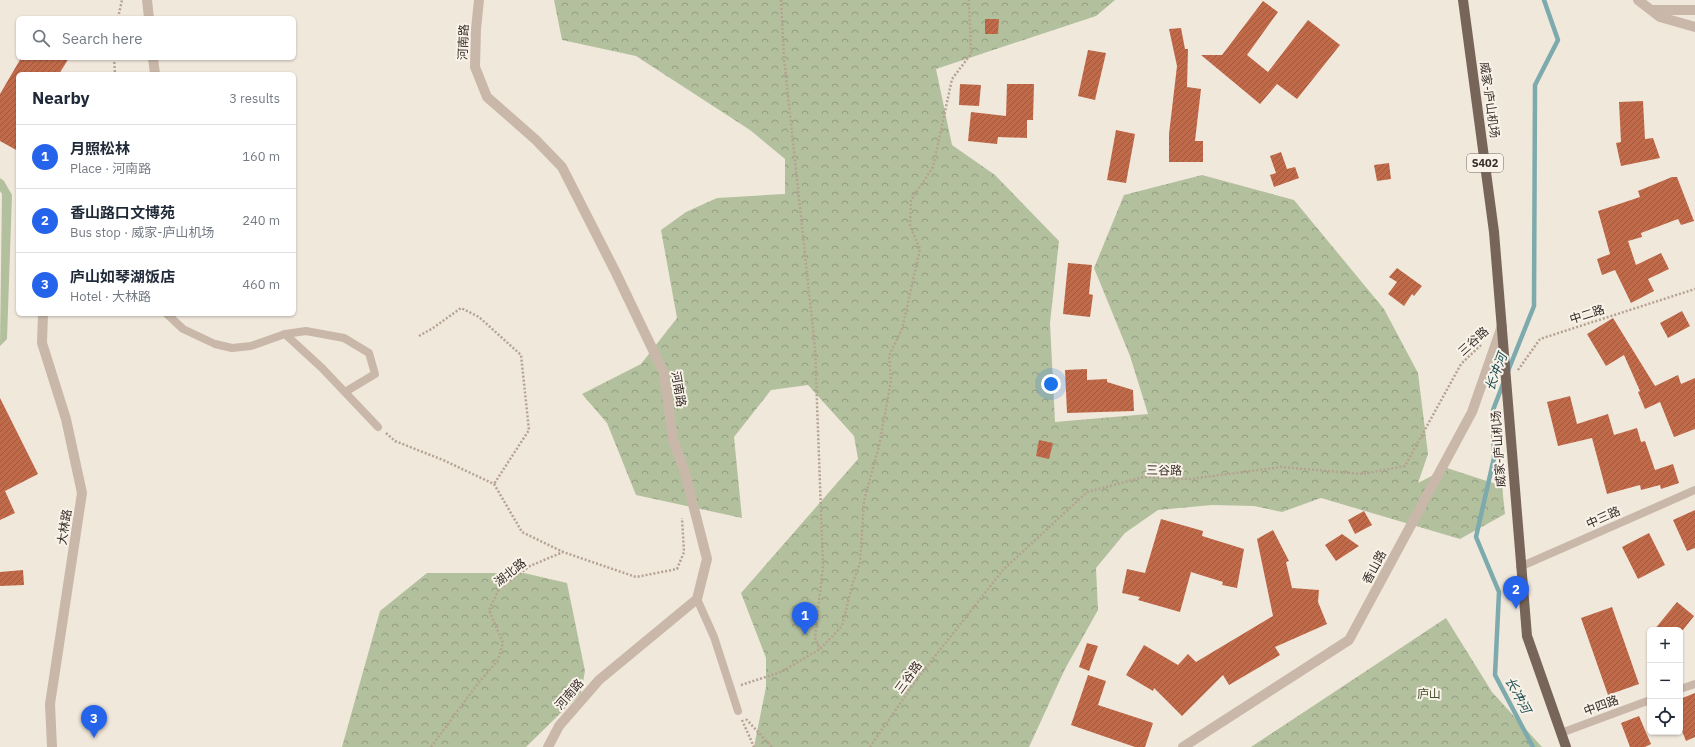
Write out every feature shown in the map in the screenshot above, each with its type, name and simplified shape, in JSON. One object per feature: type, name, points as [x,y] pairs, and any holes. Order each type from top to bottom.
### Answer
[{"type":"main road","name":"威家-庐山机场","points":[[1463,0],[1494,232],[1520,567],[1527,636],[1566,747]]},
{"type":"street","points":[[147,0],[149,16]]},
{"type":"street","name":"河南路","points":[[479,0],[476,29],[475,67],[487,97],[536,140],[562,167],[615,271],[664,373],[673,439],[685,473],[707,559],[697,599],[599,680],[560,726],[548,747]]},
{"type":"street","points":[[1638,0],[1660,17],[1695,27]]},
{"type":"street","points":[[1652,10],[1695,10]]},
{"type":"street","points":[[153,60],[155,72]]},
{"type":"street","name":"大林路","points":[[43,316],[42,343],[66,419],[82,493],[50,704],[52,747]]},
{"type":"street","name":"香山路","points":[[1183,747],[1349,640],[1472,412],[1502,326]]},
{"type":"lane","points":[[170,316],[183,329],[215,344],[232,348],[251,346],[285,334],[306,331],[344,338],[368,353],[375,374],[346,392]]},
{"type":"lane","points":[[285,334],[322,368],[378,427]]},
{"type":"lane","name":"中三路","points":[[1520,567],[1695,490]]},
{"type":"lane","points":[[697,599],[714,637],[738,711]]},
{"type":"lane","points":[[1683,688],[1695,684]]},
{"type":"lane","name":"中四路","points":[[1561,733],[1647,701]]},
{"type":"path","points":[[118,16],[122,0]]},
{"type":"path","points":[[781,0],[784,58],[815,348],[823,566],[815,638],[820,649]]},
{"type":"path","points":[[731,688],[781,672],[820,649],[842,626],[853,582],[860,563],[864,501],[879,446],[891,381],[889,356],[902,329],[920,249],[910,226],[911,200],[933,167],[952,79],[971,54],[969,0]]},
{"type":"path","points":[[114,60],[115,72]]},
{"type":"path","name":"中二路","points":[[1507,388],[1523,362],[1540,339],[1695,289]]},
{"type":"path","points":[[420,336],[462,308],[478,317],[521,355],[529,430],[494,484]]},
{"type":"path","name":"三谷路","points":[[870,747],[917,679],[1003,570],[1087,492],[1144,477],[1190,479],[1281,466],[1363,474],[1405,466],[1461,364],[1484,342]]},
{"type":"path","points":[[378,427],[395,441],[443,460],[494,484],[522,532],[563,552],[636,577],[677,569],[684,552],[682,515]]},
{"type":"path","name":"湖北路","points":[[432,747],[476,686],[498,660],[503,643],[489,610],[499,589],[530,566],[563,552]]},
{"type":"path","points":[[738,711],[754,747]]},
{"type":"path","points":[[738,711],[772,747]]},
{"type":"green space","points":[[554,0],[1115,0],[1096,16],[936,69],[952,145],[995,175],[1059,241],[1050,323],[1055,422],[1148,414],[1130,356],[1094,268],[1124,195],[1202,175],[1294,200],[1384,309],[1418,373],[1428,454],[1418,483],[1447,468],[1502,486],[1505,514],[1460,539],[1321,498],[1282,512],[1254,506],[1212,505],[1158,510],[1125,533],[1096,568],[1098,610],[1065,669],[1029,747],[754,747],[766,687],[766,658],[741,593],[858,459],[854,436],[808,385],[771,390],[734,437],[742,518],[636,495],[607,423],[582,394],[641,364],[677,318],[661,230],[686,212],[717,198],[785,194],[785,159],[750,130],[636,56],[562,40]]},
{"type":"green space","points":[[0,178],[4,181],[12,195],[7,339],[0,346],[2,194],[0,191]]},
{"type":"green space","points":[[427,573],[524,573],[567,583],[585,671],[581,693],[526,747],[342,747],[380,611]]},
{"type":"green space","name":"庐山","points":[[1446,618],[1492,692],[1542,747],[1251,747]]},
{"type":"building","points":[[1263,1],[1278,12],[1247,55],[1268,72],[1308,20],[1340,45],[1297,99],[1277,84],[1260,104],[1201,55],[1222,55]]},
{"type":"building","points":[[985,19],[999,19],[998,34],[985,34]]},
{"type":"building","points":[[1181,28],[1185,49],[1188,49],[1187,87],[1201,89],[1195,141],[1203,141],[1203,162],[1169,162],[1169,134],[1177,66],[1169,29]]},
{"type":"building","points":[[1088,50],[1106,53],[1095,100],[1078,96]]},
{"type":"building","points":[[20,60],[68,60],[60,72],[16,72],[16,150],[0,141],[0,94]]},
{"type":"building","points":[[960,84],[981,85],[979,106],[959,105]]},
{"type":"building","points":[[1007,84],[1034,84],[1033,120],[1027,120],[1027,138],[998,137],[997,144],[968,141],[971,112],[1006,116]]},
{"type":"building","points":[[1643,101],[1645,139],[1653,138],[1660,158],[1621,166],[1616,143],[1621,142],[1619,102]]},
{"type":"building","points":[[1116,130],[1135,134],[1126,183],[1107,180]]},
{"type":"building","points":[[1281,152],[1287,169],[1295,167],[1299,178],[1274,187],[1270,175],[1276,173],[1270,156]]},
{"type":"building","points":[[1389,163],[1391,179],[1377,181],[1374,165]]},
{"type":"building","points":[[1672,177],[1677,177],[1694,221],[1681,225],[1678,219],[1641,233],[1642,237],[1628,241],[1636,265],[1661,253],[1669,269],[1648,279],[1654,291],[1631,303],[1615,270],[1602,275],[1597,259],[1610,254],[1598,211],[1640,197],[1638,191]]},
{"type":"building","points":[[1068,263],[1092,265],[1089,294],[1093,295],[1090,317],[1063,314]]},
{"type":"building","points":[[1397,268],[1422,286],[1414,296],[1412,294],[1404,306],[1388,294],[1397,282],[1389,277]]},
{"type":"building","points":[[1682,311],[1690,326],[1668,338],[1660,323]]},
{"type":"building","points":[[1613,318],[1655,386],[1678,375],[1681,384],[1695,378],[1695,429],[1674,437],[1660,402],[1645,409],[1638,392],[1640,391],[1624,355],[1606,366],[1587,334]]},
{"type":"building","points":[[1087,369],[1087,380],[1107,379],[1107,382],[1133,390],[1134,411],[1067,413],[1065,370]]},
{"type":"building","points":[[1570,396],[1577,424],[1608,414],[1614,435],[1637,428],[1641,442],[1645,441],[1655,470],[1673,464],[1679,483],[1661,489],[1660,485],[1641,490],[1640,485],[1607,494],[1592,438],[1558,446],[1547,402]]},
{"type":"building","points":[[0,398],[38,474],[5,491],[15,513],[0,520]]},
{"type":"building","points":[[1039,440],[1053,443],[1049,459],[1036,456]]},
{"type":"building","points":[[1695,510],[1695,548],[1687,551],[1673,520]]},
{"type":"building","points":[[1364,511],[1372,525],[1355,534],[1348,520]]},
{"type":"building","points":[[1161,519],[1203,531],[1202,536],[1244,549],[1237,588],[1222,585],[1223,582],[1191,572],[1180,612],[1138,600],[1140,597],[1122,593],[1127,569],[1145,573]]},
{"type":"building","points":[[1273,530],[1289,561],[1286,562],[1292,588],[1319,590],[1318,602],[1327,624],[1275,647],[1280,655],[1229,685],[1223,675],[1182,716],[1154,688],[1153,691],[1126,675],[1144,645],[1178,665],[1188,654],[1196,662],[1273,616],[1257,539]]},
{"type":"building","points":[[1649,533],[1665,565],[1638,579],[1622,547]]},
{"type":"building","points":[[1342,534],[1359,546],[1336,561],[1325,545]]},
{"type":"building","points":[[23,570],[24,585],[0,586],[0,572]]},
{"type":"building","points":[[1677,602],[1694,616],[1683,630],[1683,627],[1656,627]]},
{"type":"building","points":[[1612,607],[1639,684],[1608,695],[1581,618]]},
{"type":"building","points":[[1087,643],[1098,646],[1089,671],[1079,667]]},
{"type":"building","points":[[1088,675],[1106,681],[1098,705],[1153,723],[1145,747],[1135,747],[1071,725]]},
{"type":"building","points":[[1695,693],[1695,737],[1686,741],[1683,734],[1683,698]]},
{"type":"building","points":[[1639,716],[1651,744],[1645,747],[1630,747],[1621,723]]},
{"type":"waterway","name":"长冲河","points":[[1508,371],[1534,306],[1535,85],[1558,40],[1544,0]]},
{"type":"waterway","name":"长冲河","points":[[1503,384],[1493,410],[1494,458],[1476,537],[1499,592],[1495,675],[1533,747]]},
{"type":"place","name":"香山路口文博苑","points":[[1516,609]]},
{"type":"place","name":"月照松林","points":[[805,635]]},
{"type":"place","name":"庐山如琴湖饭店","points":[[94,738]]}]
